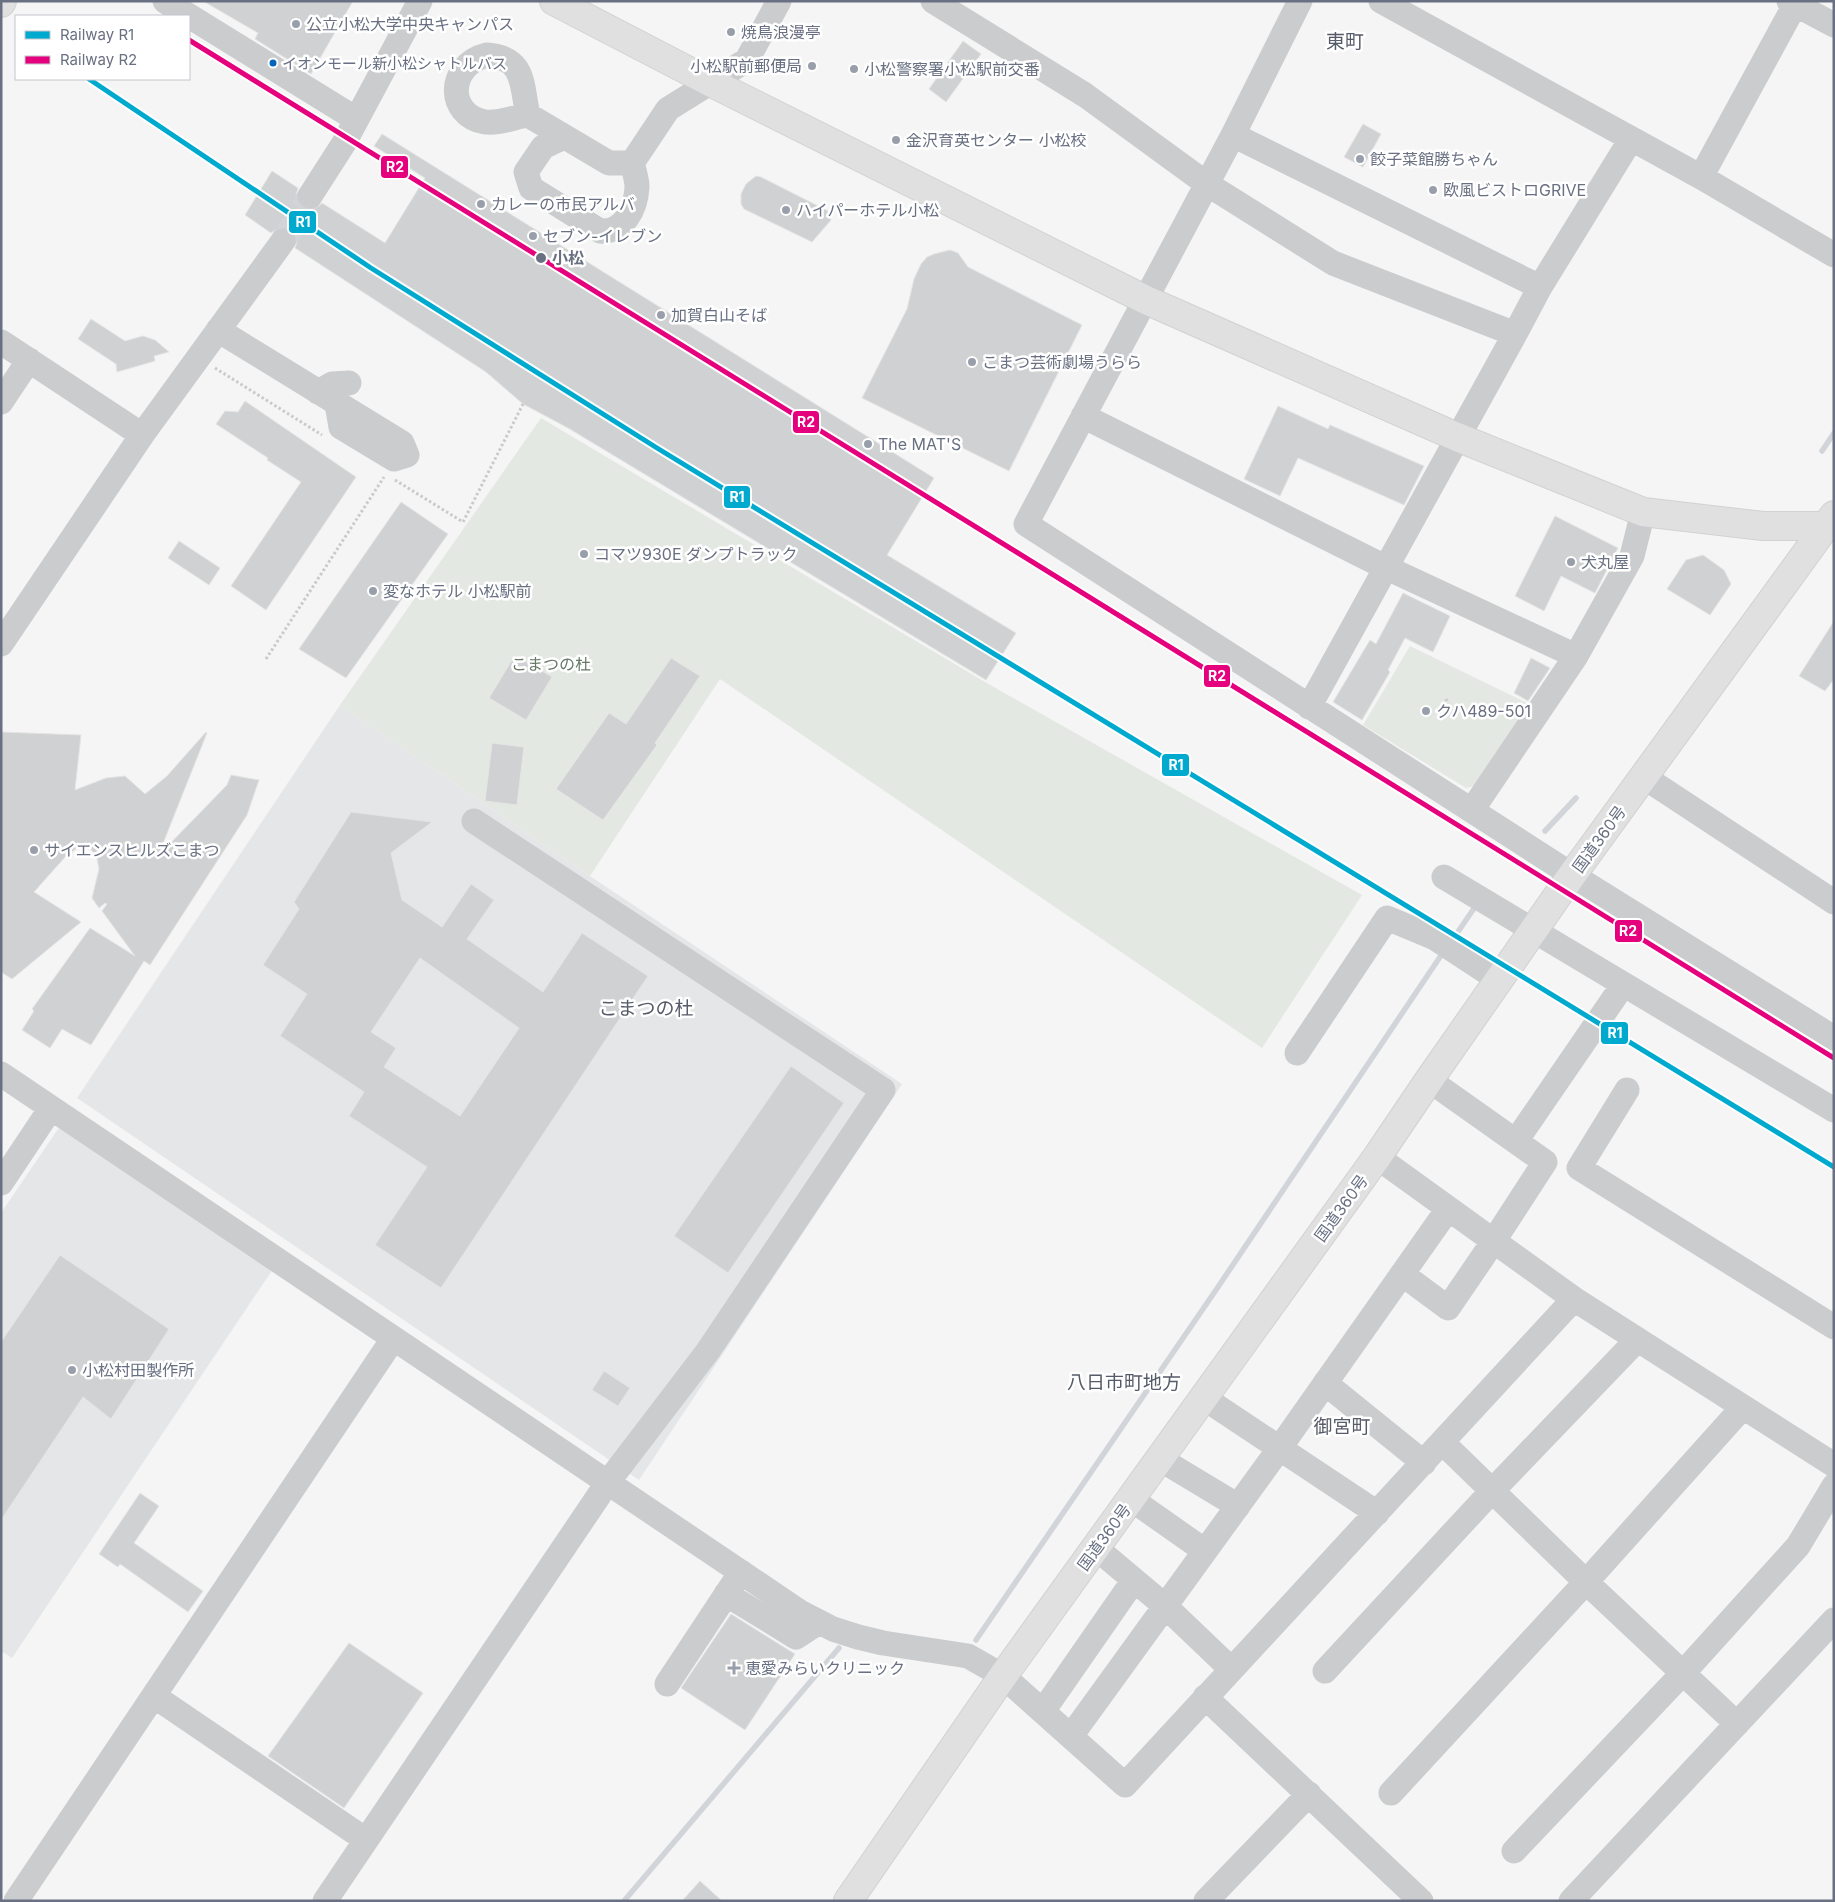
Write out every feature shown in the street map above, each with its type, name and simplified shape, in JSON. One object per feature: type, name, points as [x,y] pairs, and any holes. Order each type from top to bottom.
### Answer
[{"type":"main road","points":[[554,1],[710,82],[1146,300],[1458,437],[1643,512],[1763,526],[1831,524]]},
{"type":"main road","name":"国道360号","points":[[848,1901],[1003,1676],[1377,1158],[1572,875],[1831,524]]},
{"type":"street","points":[[165,1],[188,15]]},
{"type":"street","points":[[310,196],[344,143],[420,1]]},
{"type":"street","points":[[564,137],[543,147],[526,172],[531,188],[600,231],[611,232],[622,224],[635,202],[637,185],[632,163],[668,109],[747,60],[780,1]]},
{"type":"street","points":[[932,1],[1085,95],[1207,184],[1333,263],[1516,334]]},
{"type":"street","points":[[1300,1],[1233,135],[1026,524],[1572,875],[1834,1038]]},
{"type":"street","points":[[1381,1],[1631,139],[1830,245]]},
{"type":"street","points":[[1701,177],[1794,2],[1834,25]]},
{"type":"street","points":[[190,16],[356,119]]},
{"type":"street","points":[[528,115],[609,163],[632,163]]},
{"type":"street","points":[[1233,135],[1540,287]]},
{"type":"street","points":[[1309,707],[1516,334],[1540,287],[1631,139]]},
{"type":"street","points":[[1,644],[142,435],[283,240]]},
{"type":"street","points":[[218,330],[335,393]]},
{"type":"street","points":[[1,342],[142,435]]},
{"type":"street","points":[[1,402],[29,360]]},
{"type":"street","points":[[1083,416],[1387,568],[1576,656]]},
{"type":"street","points":[[1472,810],[1576,656],[1632,556],[1643,512]]},
{"type":"street","points":[[1644,777],[1834,902]]},
{"type":"street","points":[[325,1901],[608,1482],[708,1351],[883,1090],[474,821]]},
{"type":"street","points":[[1444,877],[1834,1110]]},
{"type":"street","points":[[1297,1054],[1387,918],[1435,938],[1499,980]]},
{"type":"street","points":[[1516,1142],[1624,985]]},
{"type":"street","points":[[1,1074],[800,1612],[833,1629],[883,1643],[968,1656],[1003,1676],[1125,1785],[1574,1299]]},
{"type":"street","points":[[1402,1274],[1448,1308],[1544,1162],[1429,1080]]},
{"type":"street","points":[[1627,1090],[1579,1168],[1834,1327]]},
{"type":"street","points":[[1,1183],[51,1108]]},
{"type":"street","points":[[1377,1158],[1574,1299],[1834,1465]]},
{"type":"street","points":[[1071,1736],[1279,1449],[1448,1210]]},
{"type":"street","points":[[16,1901],[393,1339]]},
{"type":"street","points":[[1325,1671],[1492,1491],[1637,1340]]},
{"type":"street","points":[[1325,1384],[1424,1463]]},
{"type":"street","points":[[1204,1398],[1377,1513]]},
{"type":"street","points":[[1390,1793],[1586,1582],[1743,1407]]},
{"type":"street","points":[[1443,1443],[1586,1582],[1737,1724]]},
{"type":"street","points":[[1160,1459],[1238,1506]]},
{"type":"street","points":[[1514,1851],[1683,1673],[1798,1546],[1834,1486]]},
{"type":"street","points":[[1131,1499],[1205,1551]]},
{"type":"street","points":[[1096,1548],[1165,1606],[1231,1670]]},
{"type":"street","points":[[667,1684],[741,1572]]},
{"type":"street","points":[[1042,1711],[1134,1580]]},
{"type":"street","points":[[726,1594],[796,1637],[820,1622]]},
{"type":"street","points":[[1571,1901],[1834,1620]]},
{"type":"street","points":[[154,1696],[366,1840]]},
{"type":"street","points":[[1205,1698],[1421,1901]]},
{"type":"street","points":[[1206,1901],[1309,1794]]},
{"type":"path","points":[[266,659],[386,474]]},
{"type":"shaded area","points":[[340,705],[590,876],[902,1084],[639,1480],[77,1098]]},
{"type":"shaded area","points":[[70,1126],[275,1266],[12,1658],[1,1651],[1,1213],[58,1129]]},
{"type":"green space","name":"こまつの杜","points":[[541,418],[985,682],[1362,895],[1262,1048],[720,679],[590,876],[340,705]]},
{"type":"green space","points":[[1410,646],[1535,707],[1478,785],[1466,788],[1363,725]]},
{"type":"building","points":[[203,1],[353,1],[311,74],[255,39],[258,33]]},
{"type":"building","points":[[963,41],[981,54],[946,102],[929,89]]},
{"type":"building","points":[[1363,124],[1381,134],[1363,167],[1344,157]]},
{"type":"building","points":[[382,134],[934,478],[887,555],[1016,633],[986,680],[568,428],[523,404],[486,372],[295,248],[296,236],[291,229],[285,227],[278,228],[271,233],[245,215],[272,171],[298,188],[297,202],[303,208],[309,210],[316,209],[322,203],[385,243],[425,178],[374,146]]},
{"type":"building","name":"ハイパーホテル小松","points":[[756,176],[828,211],[831,220],[812,242],[744,209],[741,204],[741,194],[746,184]]},
{"type":"building","name":"こまつ芸術劇場うらら","points":[[950,250],[958,253],[968,267],[1082,325],[1009,471],[862,398],[907,309],[914,279],[921,264],[927,257]]},
{"type":"building","points":[[91,319],[125,341],[143,336],[155,340],[169,352],[154,356],[155,361],[117,372],[116,364],[78,339]]},
{"type":"building","points":[[245,401],[356,477],[266,610],[231,586],[301,482],[216,424],[225,411],[238,412]]},
{"type":"building","points":[[1278,406],[1328,429],[1330,425],[1424,466],[1404,505],[1298,458],[1280,496],[1244,479]]},
{"type":"building","name":"変なホテル 小松駅前","points":[[401,502],[448,534],[346,678],[299,649]]},
{"type":"building","name":"犬丸屋","points":[[1555,516],[1618,548],[1595,593],[1561,576],[1544,611],[1515,596]]},
{"type":"building","points":[[179,541],[220,568],[209,585],[168,558]]},
{"type":"building","points":[[1703,555],[1724,570],[1731,584],[1710,615],[1667,589],[1686,560]]},
{"type":"building","points":[[1403,593],[1450,616],[1433,652],[1405,638],[1388,670],[1390,672],[1362,720],[1333,702],[1370,640],[1376,644]]},
{"type":"building","points":[[1834,621],[1834,679],[1825,691],[1799,676]]},
{"type":"building","points":[[515,655],[552,677],[526,720],[489,698]]},
{"type":"building","points":[[671,658],[700,676],[655,743],[657,745],[603,820],[556,789],[609,713],[626,724]]},
{"type":"building","points":[[1531,658],[1550,668],[1528,701],[1514,693]]},
{"type":"building","points":[[1,732],[81,735],[75,790],[106,778],[125,776],[145,794],[167,776],[206,732],[158,856],[227,785],[231,775],[259,780],[247,815],[150,965],[144,961],[91,1045],[62,1029],[50,1048],[22,1030],[34,1011],[32,1009],[90,928],[135,956],[102,911],[107,904],[105,903],[99,908],[92,898],[99,869],[97,858],[86,842],[66,856],[34,892],[81,922],[12,979],[1,972]]},
{"type":"building","points":[[492,743],[524,747],[517,805],[485,801]]},
{"type":"building","points":[[351,812],[432,822],[391,853],[402,900],[442,927],[471,884],[494,900],[467,939],[543,992],[582,933],[648,976],[441,1288],[375,1245],[427,1167],[349,1116],[364,1092],[280,1036],[307,994],[263,965],[299,909],[294,902]],"holes":[[[420,958],[519,1028],[460,1116],[384,1067],[396,1048],[371,1032]]]},
{"type":"building","points":[[791,1066],[844,1103],[728,1273],[674,1236]]},
{"type":"building","name":"小松村田製作所","points":[[60,1255],[169,1329],[111,1419],[83,1397],[1,1520],[1,1342]]},
{"type":"building","points":[[604,1371],[630,1388],[618,1406],[592,1390]]},
{"type":"building","points":[[140,1493],[159,1506],[134,1543],[203,1591],[188,1612],[120,1564],[118,1567],[99,1554]]},
{"type":"building","name":"恵愛みらいクリニック","points":[[731,1614],[795,1654],[745,1730],[681,1688]]},
{"type":"building","points":[[349,1643],[423,1693],[344,1808],[268,1756]]},
{"type":"building","points":[[700,1881],[722,1901],[682,1901]]},
{"type":"waterway","points":[[1822,451],[1834,433]]},
{"type":"waterway","points":[[1545,831],[1576,798]]},
{"type":"waterway","points":[[1451,942],[1477,904]]},
{"type":"waterway","points":[[976,1640],[1218,1287],[1444,951]]},
{"type":"waterway","points":[[624,1901],[839,1648]]},
{"type":"tunnel","points":[[283,241],[310,196]]},
{"type":"rail line","name":"R2","points":[[190,41],[1834,1058]]},
{"type":"rail line","name":"R1","points":[[90,80],[371,268],[657,448],[1834,1167]]},
{"type":"place","name":"公立小松大学中央キャンパス","points":[[296,24]]},
{"type":"place","name":"焼鳥浪漫亭","points":[[731,32]]},
{"type":"place","name":"イオンモール新小松シャトルバス","points":[[273,63]]},
{"type":"place","name":"小松駅前郵便局","points":[[812,66]]},
{"type":"place","name":"小松警察署小松駅前交番","points":[[854,69]]},
{"type":"place","name":"金沢育英センター 小松校","points":[[896,140]]},
{"type":"place","name":"餃子菜館勝ちゃん","points":[[1360,159]]},
{"type":"place","name":"欧風ビストロGRIVE","points":[[1433,190]]},
{"type":"place","name":"カレーの市民アルバ","points":[[481,204]]},
{"type":"place","name":"ハイパーホテル小松","points":[[786,210]]},
{"type":"place","name":"セブン-イレブン","points":[[533,236]]},
{"type":"place","name":"小松","points":[[541,258]]},
{"type":"place","name":"加賀白山そば","points":[[661,315]]},
{"type":"place","name":"こまつ芸術劇場うらら","points":[[972,362]]},
{"type":"place","name":"The MAT'S","points":[[868,444]]},
{"type":"place","name":"コマツ930E ダンプトラック","points":[[584,554]]},
{"type":"place","name":"犬丸屋","points":[[1571,562]]},
{"type":"place","name":"変なホテル 小松駅前","points":[[373,591]]},
{"type":"place","name":"クハ489-501","points":[[1426,711]]},
{"type":"place","name":"サイエンスヒルズこまつ","points":[[34,850]]},
{"type":"place","name":"小松村田製作所","points":[[72,1370]]},
{"type":"place","name":"恵愛みらいクリニック","points":[[734,1668]]},
{"type":"district","name":"東町","points":[[1345,41]]},
{"type":"district","name":"こまつの杜","points":[[646,1008]]},
{"type":"district","name":"八日市町地方","points":[[1124,1382]]},
{"type":"district","name":"御宮町","points":[[1342,1426]]}]
